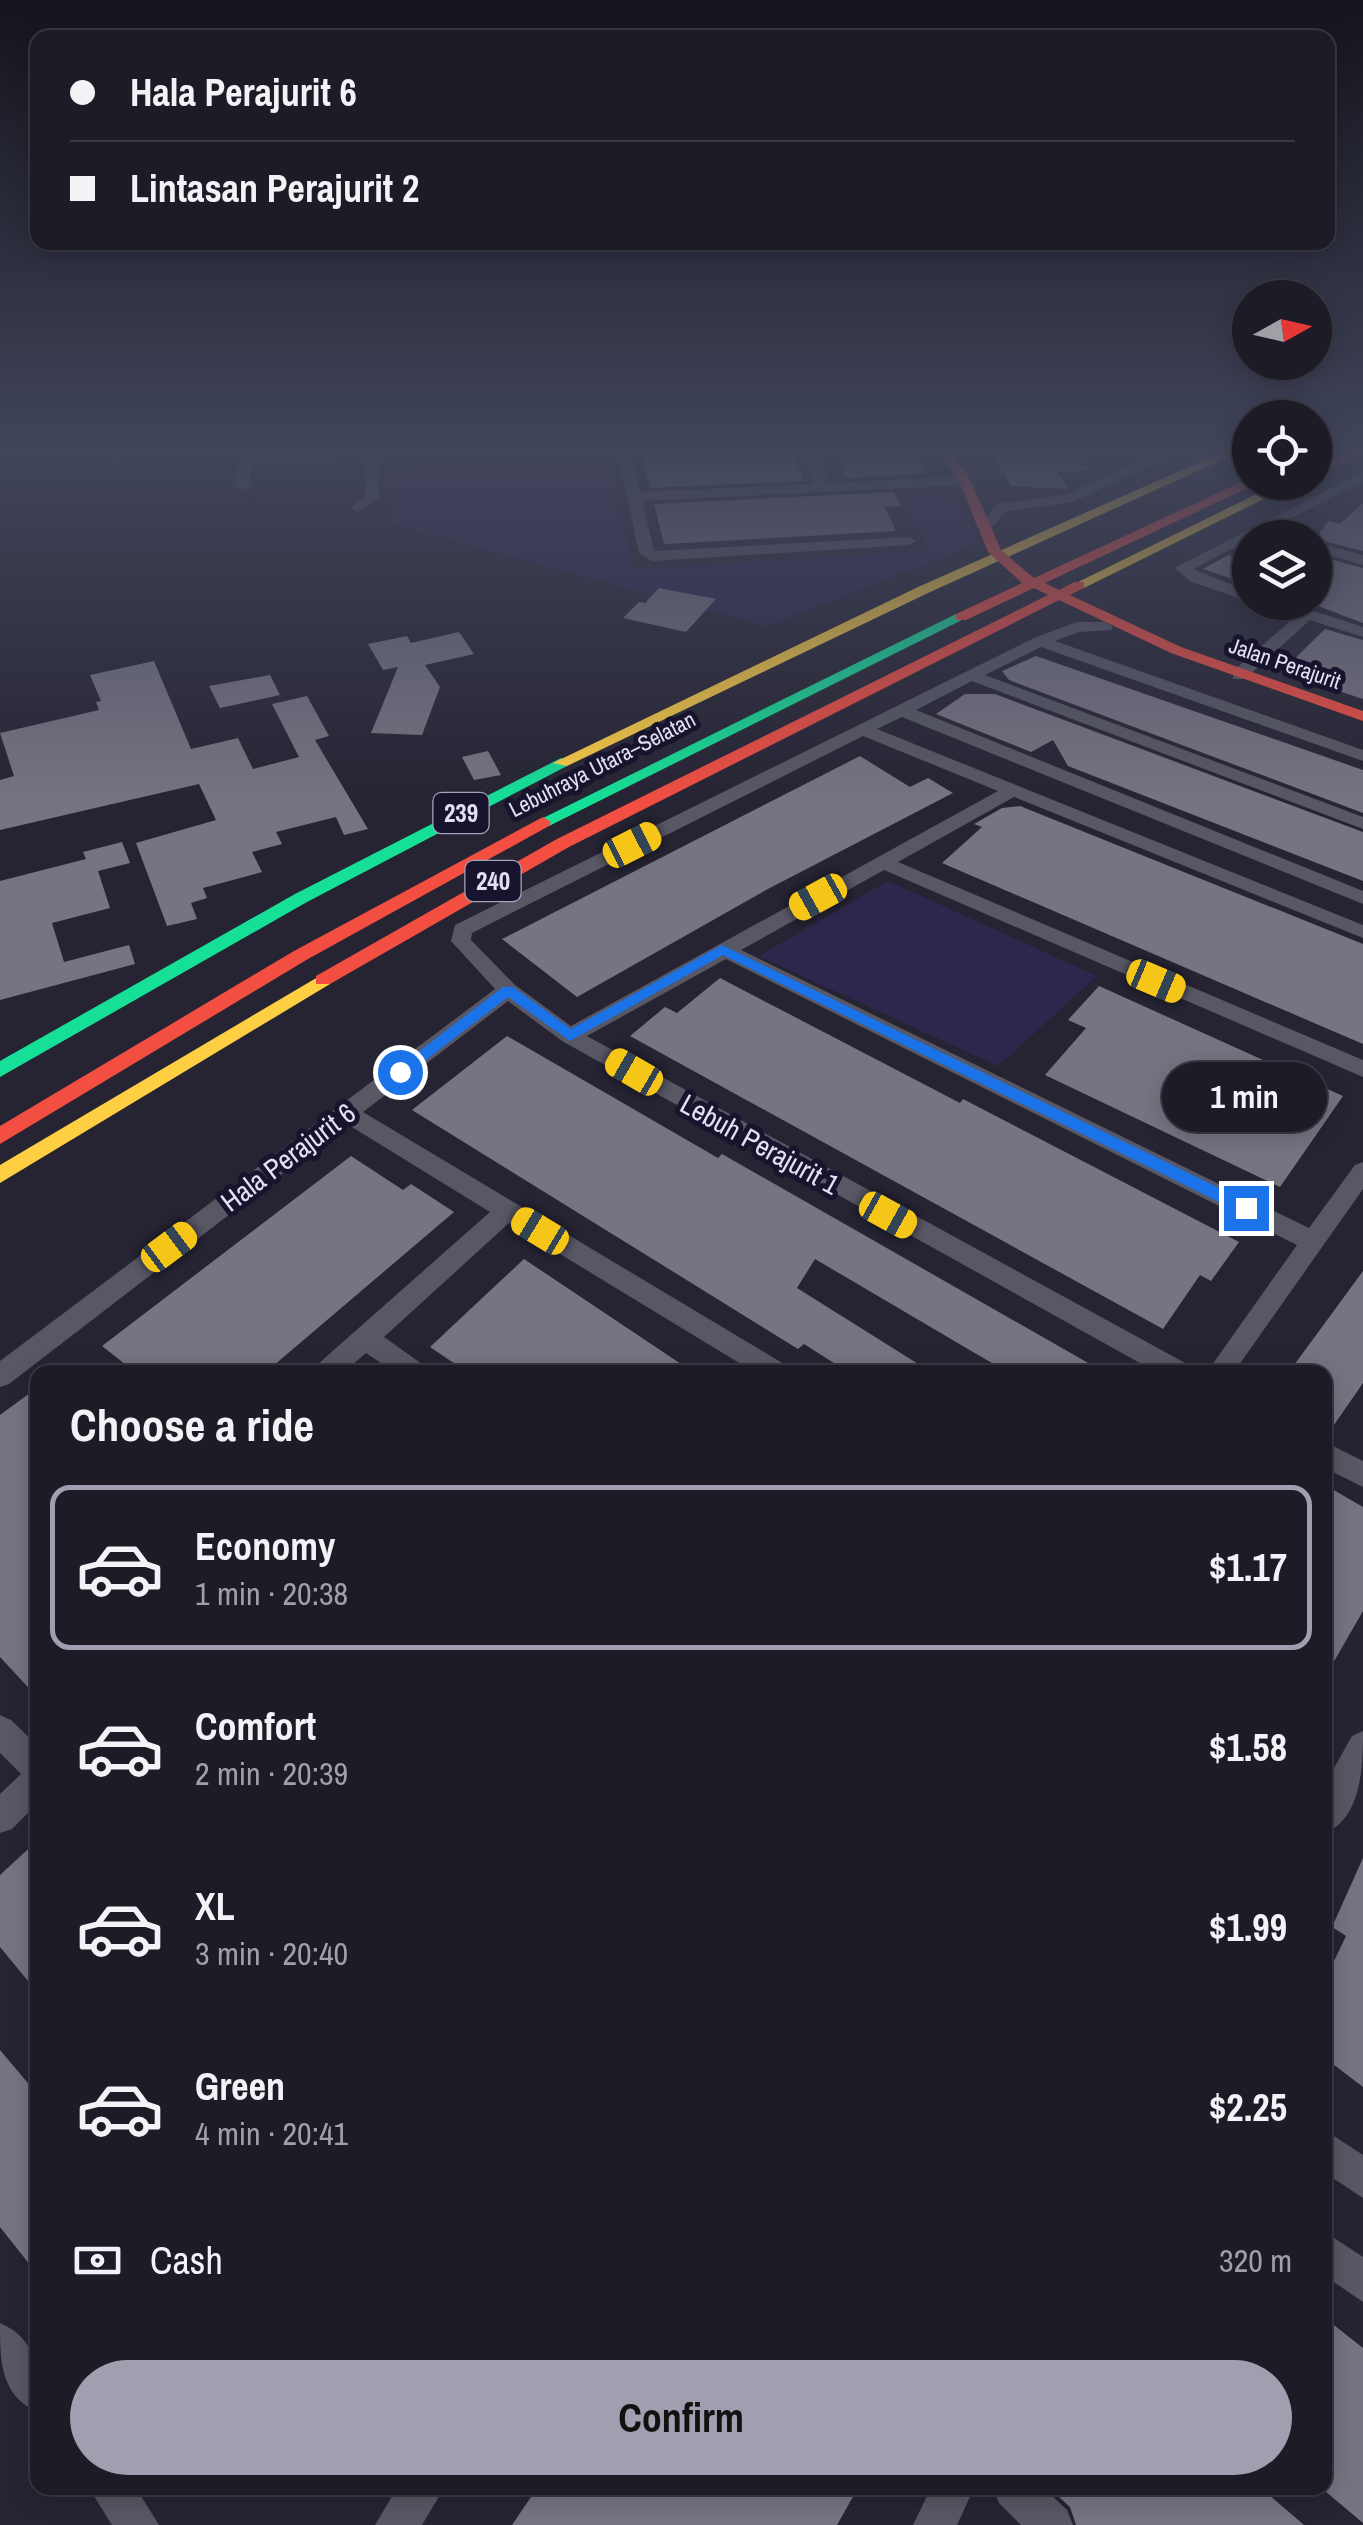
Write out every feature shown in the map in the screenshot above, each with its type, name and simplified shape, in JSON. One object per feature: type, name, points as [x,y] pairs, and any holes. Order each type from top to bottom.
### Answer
[{"type":"main road","name":"239","points":[[0,1070],[136,988],[534,775],[980,567]]},
{"type":"main road","name":"Jalan Perajurit","points":[[1002,567],[1021,584],[1064,607],[1200,667],[1363,719]]},
{"type":"main road","name":"Jalan Perajurit","points":[[1012,567],[1027,580],[1144,636],[1363,719]]},
{"type":"main road","name":"Lebuhraya Utara–Selatan","points":[[194,992],[557,793],[713,715],[991,586],[1044,567]]},
{"type":"main road","name":"Lebuhraya Utara–Selatan","points":[[0,1136],[399,898],[664,760],[978,610],[1054,567]]},
{"type":"main road","name":"240","points":[[0,1175],[274,1008],[562,842],[1117,567]]},
{"type":"main road","points":[[0,1051],[75,1008],[136,988]]},
{"type":"street","points":[[1184,567],[1197,580],[1232,591]]},
{"type":"street","points":[[508,990],[461,941],[460,934],[466,928],[973,676],[1071,619],[1064,607]]},
{"type":"street","points":[[1239,675],[1300,620]]},
{"type":"street","points":[[1323,620],[1363,632]]},
{"type":"street","points":[[1040,640],[1077,626],[1105,626]]},
{"type":"street","points":[[1040,640],[1363,756]]},
{"type":"street","points":[[973,676],[1363,823]]},
{"type":"street","points":[[900,710],[1363,898]]},
{"type":"street","points":[[863,730],[1363,932]]},
{"type":"street","points":[[570,1036],[1010,792]]},
{"type":"street","points":[[881,862],[1363,1070]]},
{"type":"street","points":[[722,949],[1314,1242]]},
{"type":"street","name":"Lebuh Perajurit 1","points":[[508,990],[570,1036],[1165,1365]]},
{"type":"street","name":"Hala Perajurit 6","points":[[20,1369],[508,990]]},
{"type":"street","points":[[346,1113],[763,1365]]},
{"type":"street","points":[[1225,1365],[1363,1171]]},
{"type":"street","points":[[335,1365],[507,1211]]},
{"type":"street","points":[[365,1338],[403,1365]]},
{"type":"street","points":[[1332,1458],[1363,1475]]},
{"type":"street","points":[[0,1730],[30,1761]]},
{"type":"street","points":[[1332,1805],[1361,1757]]},
{"type":"street","points":[[0,1817],[30,1788]]},
{"type":"street","points":[[1332,2155],[1363,2179]]},
{"type":"street","points":[[1332,2257],[1363,2282]]},
{"type":"street","points":[[0,2343],[30,2382]]},
{"type":"street","points":[[115,2495],[138,2525]]},
{"type":"street","points":[[396,2525],[418,2495]]},
{"type":"street","points":[[934,2525],[949,2495]]},
{"type":"street","points":[[1021,2495],[1052,2525]]},
{"type":"shaded area","points":[[549,567],[919,567],[766,626]]},
{"type":"shaded area","points":[[888,881],[1097,976],[998,1066],[759,956]]},
{"type":"building","points":[[1232,567],[1232,579],[1203,569]]},
{"type":"building","points":[[1332,567],[1363,568],[1363,623],[1332,611]]},
{"type":"building","points":[[659,588],[716,599],[686,632],[623,618]]},
{"type":"building","points":[[1325,629],[1363,640],[1363,699],[1281,672]]},
{"type":"building","points":[[459,632],[474,654],[425,665],[440,687],[422,735],[371,733],[398,667],[383,670],[368,644],[407,636],[411,643]]},
{"type":"building","points":[[1036,656],[1363,770],[1363,813],[1009,680],[1002,671]]},
{"type":"building","points":[[154,661],[191,749],[238,738],[253,769],[299,757],[272,704],[307,696],[329,736],[315,740],[368,829],[344,835],[336,817],[276,832],[282,844],[252,852],[262,872],[203,888],[207,898],[191,903],[197,919],[167,926],[136,843],[216,820],[199,784],[0,830],[0,780],[14,776],[0,733],[99,710],[96,702],[101,701],[90,675]]},
{"type":"building","points":[[270,675],[280,695],[220,708],[209,686]]},
{"type":"building","points":[[965,694],[995,694],[1363,832],[1363,881],[1068,766],[1053,740],[1031,752],[936,714]]},
{"type":"building","points":[[488,751],[501,775],[474,780],[462,757]]},
{"type":"building","points":[[860,756],[910,787],[928,778],[953,793],[766,890],[577,997],[502,939]]},
{"type":"building","points":[[1020,806],[1363,944],[1363,1044],[942,863],[982,827],[974,824],[1002,808]]},
{"type":"building","points":[[122,842],[130,863],[98,871],[110,908],[52,923],[64,962],[129,945],[135,964],[0,1000],[0,881],[86,859],[83,852]]},
{"type":"building","points":[[720,978],[1239,1242],[1211,1281],[1200,1275],[1163,1329],[630,1036],[665,1007],[677,1013]]},
{"type":"building","points":[[1099,986],[1343,1096],[1280,1187],[1045,1075],[1086,1028],[1068,1020]]},
{"type":"building","points":[[507,1036],[1092,1365],[995,1365],[815,1259],[797,1288],[920,1365],[837,1365],[804,1344],[798,1349],[412,1110]]},
{"type":"building","points":[[351,1156],[403,1190],[411,1184],[454,1212],[274,1365],[126,1365],[102,1346]]},
{"type":"building","points":[[524,1259],[683,1365],[457,1365],[430,1347]]},
{"type":"building","points":[[1363,1271],[1363,1383],[1332,1428],[1332,1365],[1294,1365]]},
{"type":"building","points":[[30,1393],[30,1689],[0,1657],[0,1415]]},
{"type":"building","points":[[1332,1489],[1363,1507],[1363,1611],[1332,1665]]},
{"type":"building","points":[[30,1847],[30,1983],[0,1947],[0,1875]]},
{"type":"building","points":[[1363,1858],[1363,2087],[1332,2063],[1332,1965],[1346,1936],[1332,1927]]},
{"type":"building","points":[[0,2050],[30,2086],[30,2265],[0,2227]]},
{"type":"building","points":[[1332,2324],[1363,2348],[1363,2523],[1330,2495]]},
{"type":"building","points":[[532,2495],[854,2495],[837,2525],[512,2525]]},
{"type":"building","points":[[1057,2495],[1269,2495],[1304,2525],[1076,2525],[1070,2507]]},
{"type":"traffic: fast","points":[[543,822],[961,617]]},
{"type":"traffic: fast","points":[[0,1070],[301,898],[561,763]]},
{"type":"traffic: slow","points":[[561,763],[975,567]]},
{"type":"traffic: slow","points":[[1079,585],[1117,567]]},
{"type":"traffic: slow","points":[[0,1175],[323,980]]},
{"type":"traffic: jam","points":[[1012,567],[1027,580],[1176,650],[1363,716]]},
{"type":"traffic: jam","points":[[961,617],[1068,567]]},
{"type":"traffic: jam","points":[[323,980],[563,843],[1079,585]]},
{"type":"traffic: jam","points":[[0,1136],[301,955],[543,822]]},
{"type":"route","points":[[400,1072],[508,990],[570,1036],[722,949],[1246,1208]]}]
